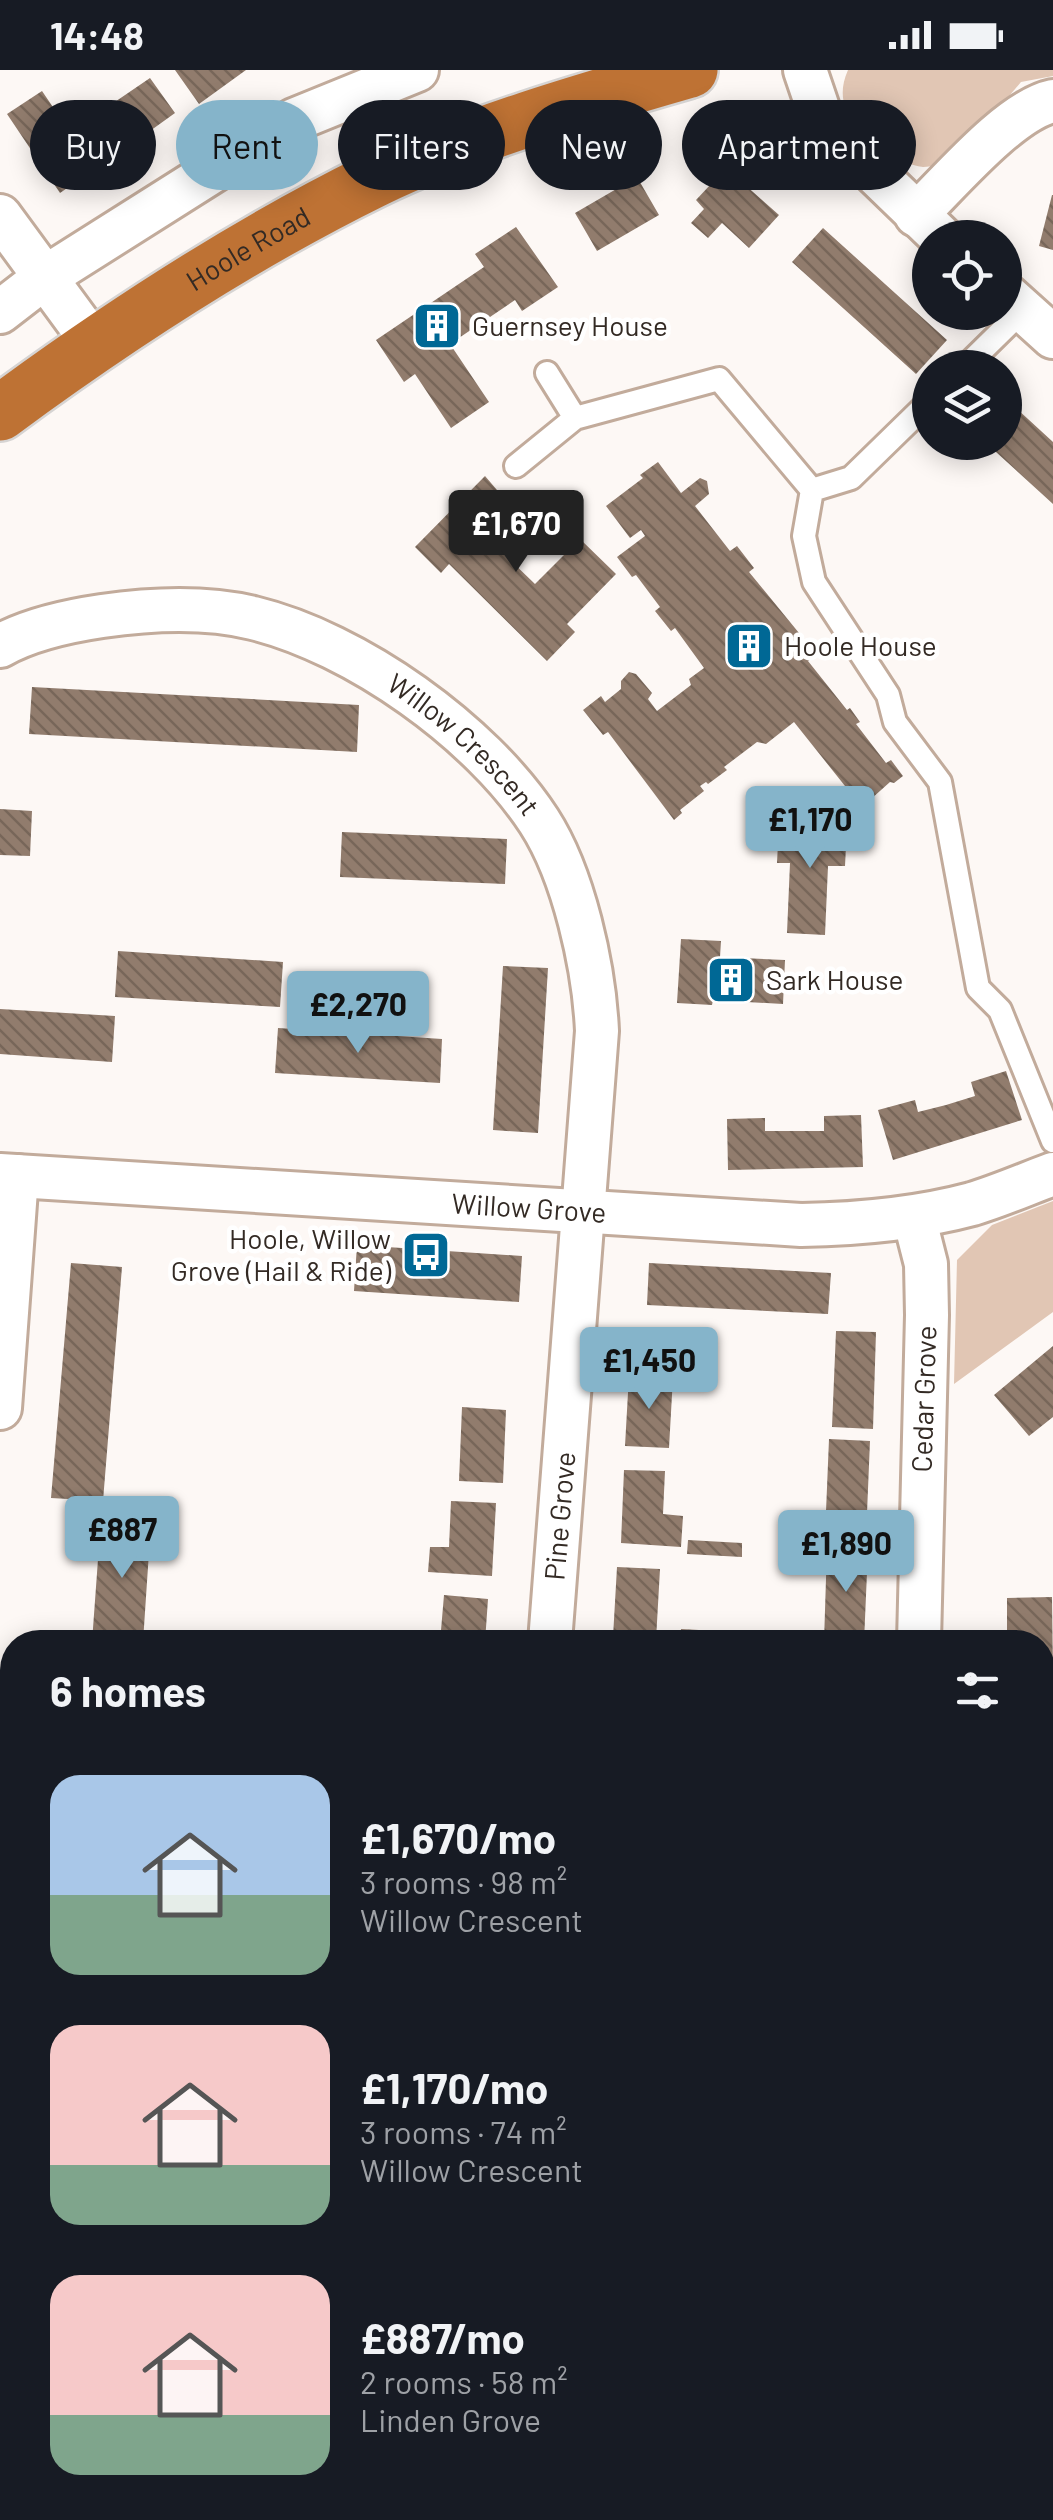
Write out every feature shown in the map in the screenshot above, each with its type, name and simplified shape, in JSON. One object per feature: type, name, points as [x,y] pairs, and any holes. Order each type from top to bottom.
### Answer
[{"type":"highway","name":"Hoole Road","points":[[0,413],[94,344],[289,225],[377,179],[579,85],[690,70]]},
{"type":"street","points":[[0,312],[44,278],[294,120],[417,70]]},
{"type":"street","points":[[805,70],[823,123],[923,220]]},
{"type":"street","points":[[934,220],[1006,127],[1040,104],[1053,100]]},
{"type":"street","points":[[0,216],[94,344]]},
{"type":"street","name":"Willow Crescent","points":[[0,646],[51,627],[118,614],[189,610],[253,618],[356,661],[424,702],[451,724],[515,789],[540,822],[580,925],[592,979],[597,1031],[584,1209]]},
{"type":"street","name":"Willow Grove","points":[[9,1176],[850,1224],[914,1218],[974,1203],[1053,1174]]},
{"type":"street","points":[[0,1408],[9,1176]]},
{"type":"street","name":"Pine Grove","points":[[551,1630],[584,1209]]},
{"type":"street","name":"Cedar Grove","points":[[914,1218],[926,1264],[919,1630]]},
{"type":"lane","points":[[985,350],[1027,314]]},
{"type":"lane","points":[[548,373],[575,418]]},
{"type":"lane","points":[[516,466],[575,418],[719,379],[812,490],[804,536],[814,582],[888,695],[894,722],[940,782],[978,988],[1000,1010],[1053,1141]]},
{"type":"lane","points":[[812,490],[851,478],[912,419]]},
{"type":"shaded area","points":[[848,70],[1053,70],[1053,76],[1021,82],[954,161],[923,167],[916,165],[916,100],[844,100]]},
{"type":"shaded area","points":[[1053,1201],[1053,1312],[954,1384],[957,1260],[992,1225]]},
{"type":"building","points":[[175,70],[246,70],[205,100],[196,100]]},
{"type":"building","points":[[150,78],[175,113],[156,127],[156,100],[118,100]]},
{"type":"building","points":[[42,91],[48,100],[30,100],[30,148],[7,114]]},
{"type":"building","points":[[615,190],[645,190],[659,215],[597,251],[575,213]]},
{"type":"building","points":[[705,190],[751,190],[779,215],[749,248],[722,223],[708,238],[691,223],[704,209],[696,200]]},
{"type":"building","points":[[1053,195],[1053,250],[1039,246]]},
{"type":"building","name":"Guernsey House","points":[[516,227],[558,287],[522,311],[515,300],[450,344],[489,402],[451,428],[415,374],[404,382],[376,340],[484,267],[475,254]]},
{"type":"building","points":[[823,228],[912,308],[912,330],[936,330],[947,340],[938,350],[912,350],[912,370],[792,262]]},
{"type":"building","points":[[1022,414],[1053,442],[1053,504],[1005,460],[1022,460]]},
{"type":"building","name":"Hoole House","points":[[658,462],[681,493],[700,478],[707,481],[709,494],[695,506],[730,551],[737,546],[754,568],[749,572],[817,655],[808,661],[847,710],[850,708],[860,722],[856,724],[886,763],[891,760],[903,776],[871,799],[873,806],[868,813],[862,814],[794,722],[766,744],[757,742],[724,767],[727,770],[700,786],[704,791],[680,810],[682,813],[674,820],[608,732],[603,735],[583,710],[601,696],[605,702],[621,689],[621,681],[629,672],[636,674],[652,693],[648,699],[657,711],[691,685],[689,679],[704,668],[675,628],[671,631],[655,611],[660,607],[636,575],[632,577],[617,557],[645,536],[641,530],[630,538],[606,506]]},
{"type":"building","points":[[485,476],[497,490],[476,511],[495,528],[486,537],[535,584],[580,539],[616,574],[567,624],[575,632],[547,661],[449,564],[441,573],[415,547]]},
{"type":"building","points":[[32,687],[359,705],[357,752],[29,734]]},
{"type":"building","points":[[0,809],[32,811],[30,856],[0,855]]},
{"type":"building","name":"Sark House","points":[[779,823],[847,826],[845,866],[828,866],[825,935],[787,933],[790,863],[777,863]]},
{"type":"building","points":[[342,832],[507,839],[505,884],[340,877]]},
{"type":"building","name":"Sark House","points":[[681,939],[721,941],[720,957],[785,960],[783,1004],[713,1000],[712,1005],[677,1003]]},
{"type":"building","points":[[118,951],[283,962],[280,1007],[115,997]]},
{"type":"building","points":[[503,966],[548,968],[538,1133],[493,1130]]},
{"type":"building","points":[[0,1009],[115,1016],[112,1062],[0,1054]]},
{"type":"building","points":[[278,1028],[442,1039],[440,1083],[275,1073]]},
{"type":"building","points":[[1006,1071],[1022,1120],[893,1160],[878,1110],[915,1100],[918,1112],[946,1105],[975,1096],[971,1082]]},
{"type":"building","points":[[861,1115],[863,1167],[728,1170],[727,1119],[765,1118],[765,1131],[824,1131],[824,1116]]},
{"type":"building","points":[[357,1245],[522,1256],[519,1302],[354,1291]]},
{"type":"building","points":[[71,1263],[122,1267],[103,1501],[51,1498]]},
{"type":"building","points":[[649,1263],[831,1273],[828,1314],[647,1305]]},
{"type":"building","points":[[836,1331],[876,1332],[873,1429],[832,1427]]},
{"type":"building","points":[[1053,1346],[1053,1417],[1029,1436],[994,1395]]},
{"type":"building","points":[[629,1375],[673,1377],[669,1448],[625,1446]]},
{"type":"building","points":[[462,1407],[506,1410],[503,1483],[459,1481]]},
{"type":"building","points":[[829,1439],[870,1441],[866,1537],[825,1536]]},
{"type":"building","points":[[624,1470],[665,1471],[663,1514],[683,1516],[681,1547],[621,1543]]},
{"type":"building","points":[[451,1501],[496,1503],[492,1576],[428,1572],[430,1547],[449,1547]]},
{"type":"building","points":[[101,1518],[151,1522],[144,1630],[93,1630]]},
{"type":"building","points":[[688,1540],[742,1543],[742,1557],[687,1554]]},
{"type":"building","points":[[827,1547],[868,1549],[865,1630],[824,1630]]},
{"type":"building","points":[[617,1567],[660,1569],[657,1630],[613,1630]]},
{"type":"building","points":[[444,1595],[488,1599],[486,1630],[441,1630]]},
{"type":"building","points":[[1052,1597],[1052,1630],[1007,1630],[1007,1598]]},
{"type":"place","name":"Guernsey House","points":[[437,326]]},
{"type":"place","name":"Hoole House","points":[[749,646]]},
{"type":"place","name":"Sark House","points":[[731,980]]},
{"type":"place","name":"Hoole, Willow Grove (Hail & Ride)","points":[[426,1255]]}]
